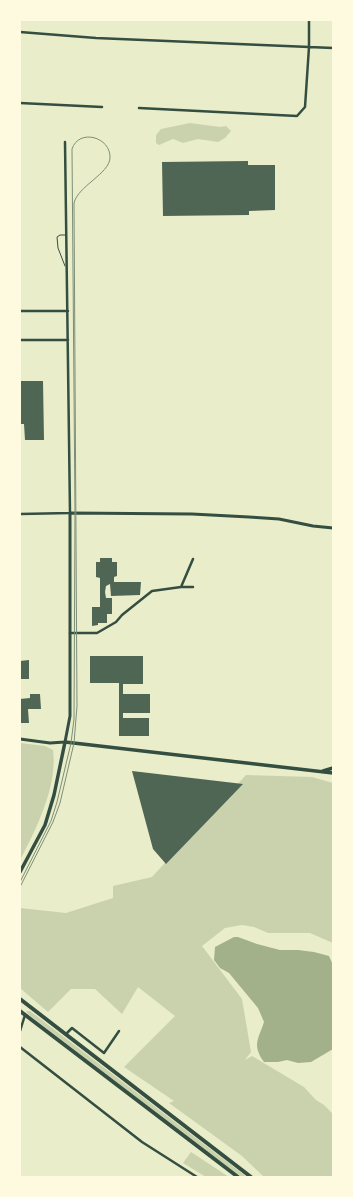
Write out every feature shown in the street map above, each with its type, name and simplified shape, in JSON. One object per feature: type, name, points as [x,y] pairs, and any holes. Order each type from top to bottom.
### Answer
[{"type":"main road","points":[[20,872],[44,825],[54,795],[65,742],[332,773]]},
{"type":"main road","points":[[322,771],[333,768]]},
{"type":"main road","points":[[20,1001],[251,1177]]},
{"type":"main road","points":[[20,1011],[238,1177]]},
{"type":"street","points":[[139,108],[297,116],[305,107],[309,48],[309,20]]},
{"type":"street","points":[[20,32],[96,38],[333,48]]},
{"type":"street","points":[[20,103],[102,107]]},
{"type":"street","points":[[20,739],[50,743],[65,742],[70,716],[70,513],[68,311],[65,234],[65,142]]},
{"type":"street","points":[[20,311],[68,311]]},
{"type":"street","points":[[20,340],[68,340]]},
{"type":"street","points":[[20,514],[185,514],[235,516],[279,519],[313,526],[333,528]]},
{"type":"street","points":[[182,587],[193,559]]},
{"type":"street","points":[[70,633],[97,633],[116,622],[122,615],[152,591],[193,587]]},
{"type":"street","points":[[20,1031],[25,1015]]},
{"type":"street","points":[[66,1035],[72,1028],[104,1052],[119,1031]]},
{"type":"street","points":[[20,1047],[142,1142],[197,1177]]},
{"type":"lane","points":[[65,234],[57,237],[58,248],[66,267]]},
{"type":"shaded area","points":[[190,123],[220,127],[226,126],[231,131],[225,138],[218,142],[198,139],[183,143],[173,139],[159,145],[156,143],[156,135],[161,129]]},
{"type":"shaded area","points":[[20,743],[45,746],[53,750],[54,764],[49,792],[44,807],[33,835],[20,860]]},
{"type":"shaded area","points":[[246,775],[312,777],[333,783],[333,943],[310,933],[268,933],[254,927],[242,925],[225,928],[202,946],[242,999],[251,1052],[245,1060],[252,1056],[304,1087],[316,1100],[324,1105],[333,1114],[333,1177],[264,1177],[242,1156],[169,1103],[174,1101],[124,1067],[175,1016],[138,987],[122,1014],[95,989],[71,989],[48,1012],[20,988],[20,908],[66,913],[113,898],[113,886],[152,877]]},
{"type":"shaded area","points":[[234,937],[280,950],[298,950],[329,956],[333,965],[333,1049],[311,1062],[298,1063],[287,1060],[278,1062],[264,1062],[257,1047],[258,1038],[264,1022],[258,1008],[229,973],[220,968],[214,960],[215,947]]},
{"type":"shaded area","points":[[26,1011],[30,1011],[247,1177],[242,1177],[181,1132]]},
{"type":"shaded area","points":[[191,1152],[229,1177],[206,1177],[183,1163]]},
{"type":"building","points":[[248,161],[248,165],[275,165],[275,210],[249,211],[249,215],[163,216],[162,162]]},
{"type":"building","points":[[20,381],[43,381],[44,440],[25,440],[24,424],[20,424]]},
{"type":"building","points":[[100,558],[112,558],[112,562],[117,562],[117,576],[114,577],[114,582],[141,582],[140,595],[111,596],[110,584],[106,586],[106,598],[112,598],[112,614],[107,614],[107,623],[98,623],[98,625],[92,626],[92,607],[100,607],[100,578],[96,577],[96,562],[100,562]]},
{"type":"building","points":[[90,656],[143,656],[143,684],[123,684],[123,694],[150,694],[150,713],[123,713],[123,718],[149,718],[149,736],[119,736],[119,683],[90,683]]},
{"type":"building","points":[[29,660],[29,679],[20,679],[20,661]]},
{"type":"building","points":[[30,694],[40,694],[41,709],[28,709],[29,723],[20,723],[20,699],[30,698]]},
{"type":"building","points":[[132,771],[243,784],[166,864],[153,849]]},
{"type":"tram line","points":[[20,882],[51,821],[71,743],[74,719],[75,513],[72,149],[76,142],[87,137],[100,140],[109,151],[110,158],[105,169],[81,191],[74,203],[77,706],[74,743],[60,803],[53,822],[20,887]]}]
